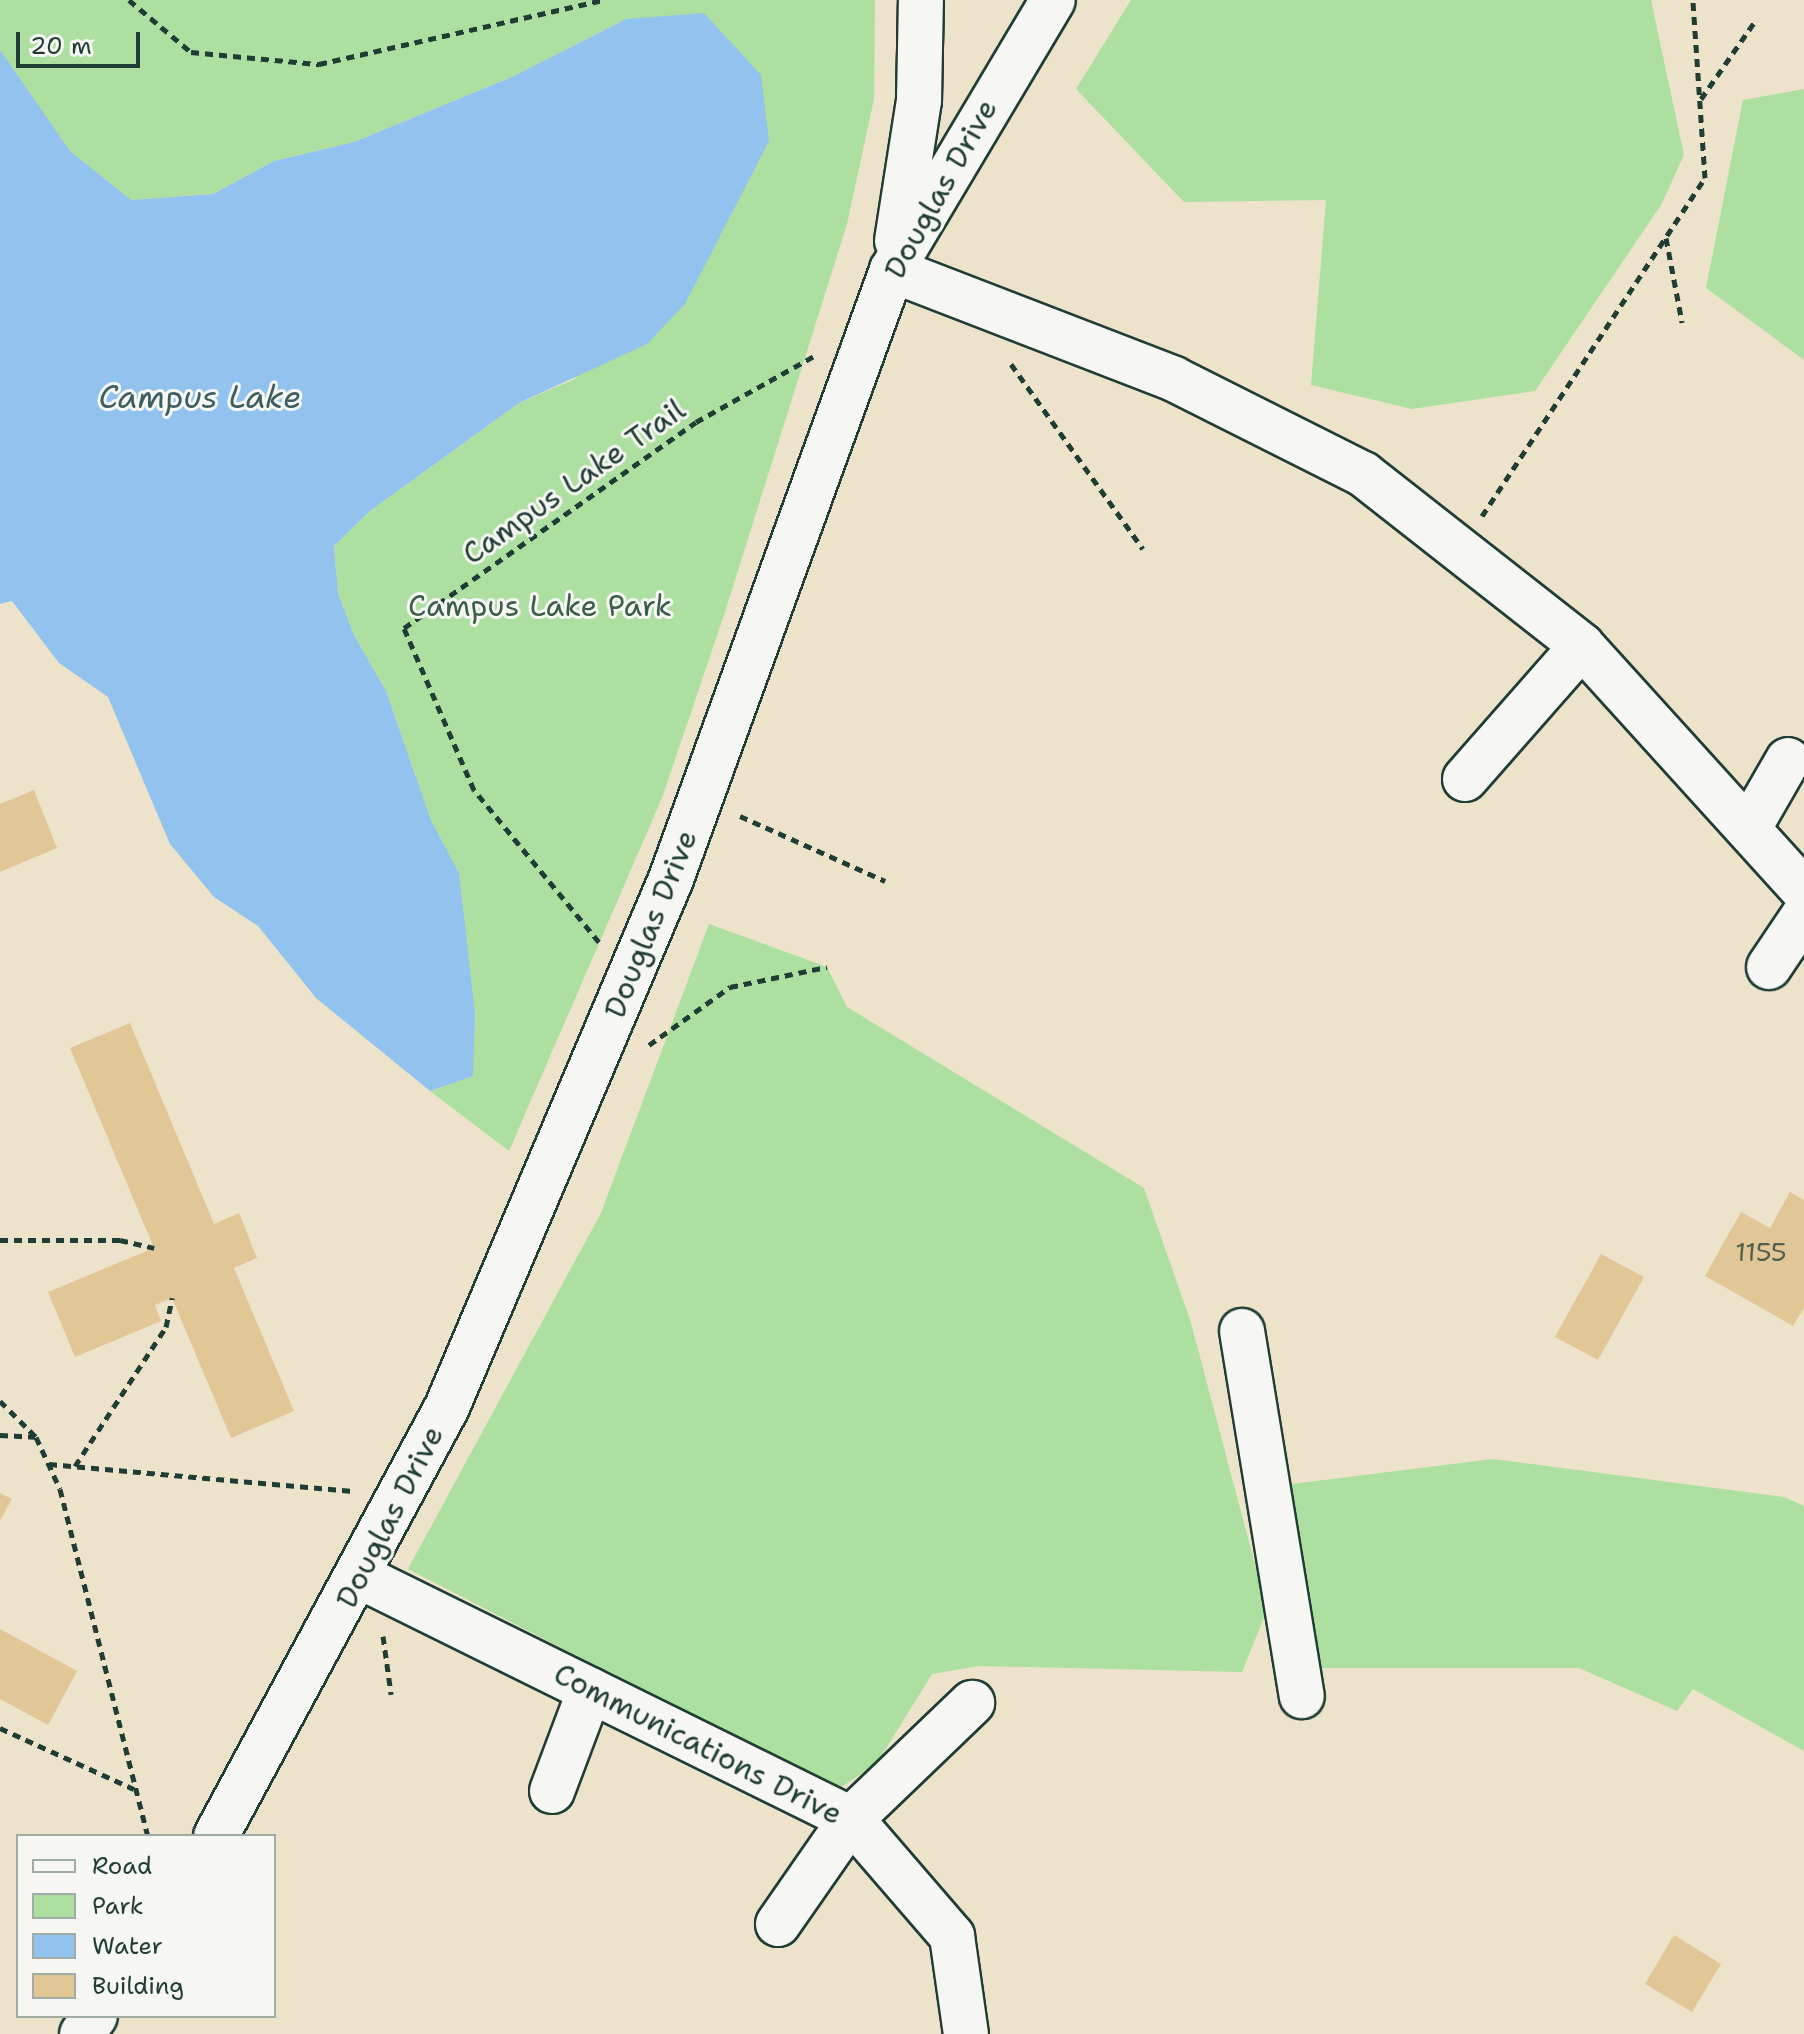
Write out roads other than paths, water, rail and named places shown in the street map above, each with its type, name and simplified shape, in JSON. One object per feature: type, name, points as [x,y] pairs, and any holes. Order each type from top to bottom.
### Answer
[{"type":"street","points":[[921,0],[919,100],[892,270],[1174,379],[1363,474],[1582,646],[1750,826],[1804,891]]},
{"type":"street","name":"Douglas Drive","points":[[217,1834],[361,1577],[447,1407],[671,879],[892,270],[1053,0]]},
{"type":"street","points":[[1465,779],[1582,646]]},
{"type":"street","points":[[1750,826],[1788,760]]},
{"type":"street","points":[[1769,967],[1804,915]]},
{"type":"street","points":[[1242,1331],[1302,1696]]},
{"type":"street","name":"Communications Drive","points":[[361,1577],[851,1819],[952,1936],[966,2034]]},
{"type":"street","points":[[552,1791],[590,1690]]},
{"type":"street","points":[[778,1924],[851,1819],[972,1703]]},
{"type":"water","name":"Campus Lake","points":[[704,13],[761,75],[769,141],[685,304],[647,344],[519,403],[370,511],[334,546],[338,593],[354,635],[386,691],[431,820],[459,873],[475,1013],[473,1076],[430,1091],[316,998],[258,926],[214,897],[170,844],[108,697],[59,663],[12,601],[0,604],[0,50],[70,151],[131,200],[213,194],[274,161],[354,142],[514,76],[626,19]]},
{"type":"park label","name":"Campus Lake Park","points":[[540,606]]}]
